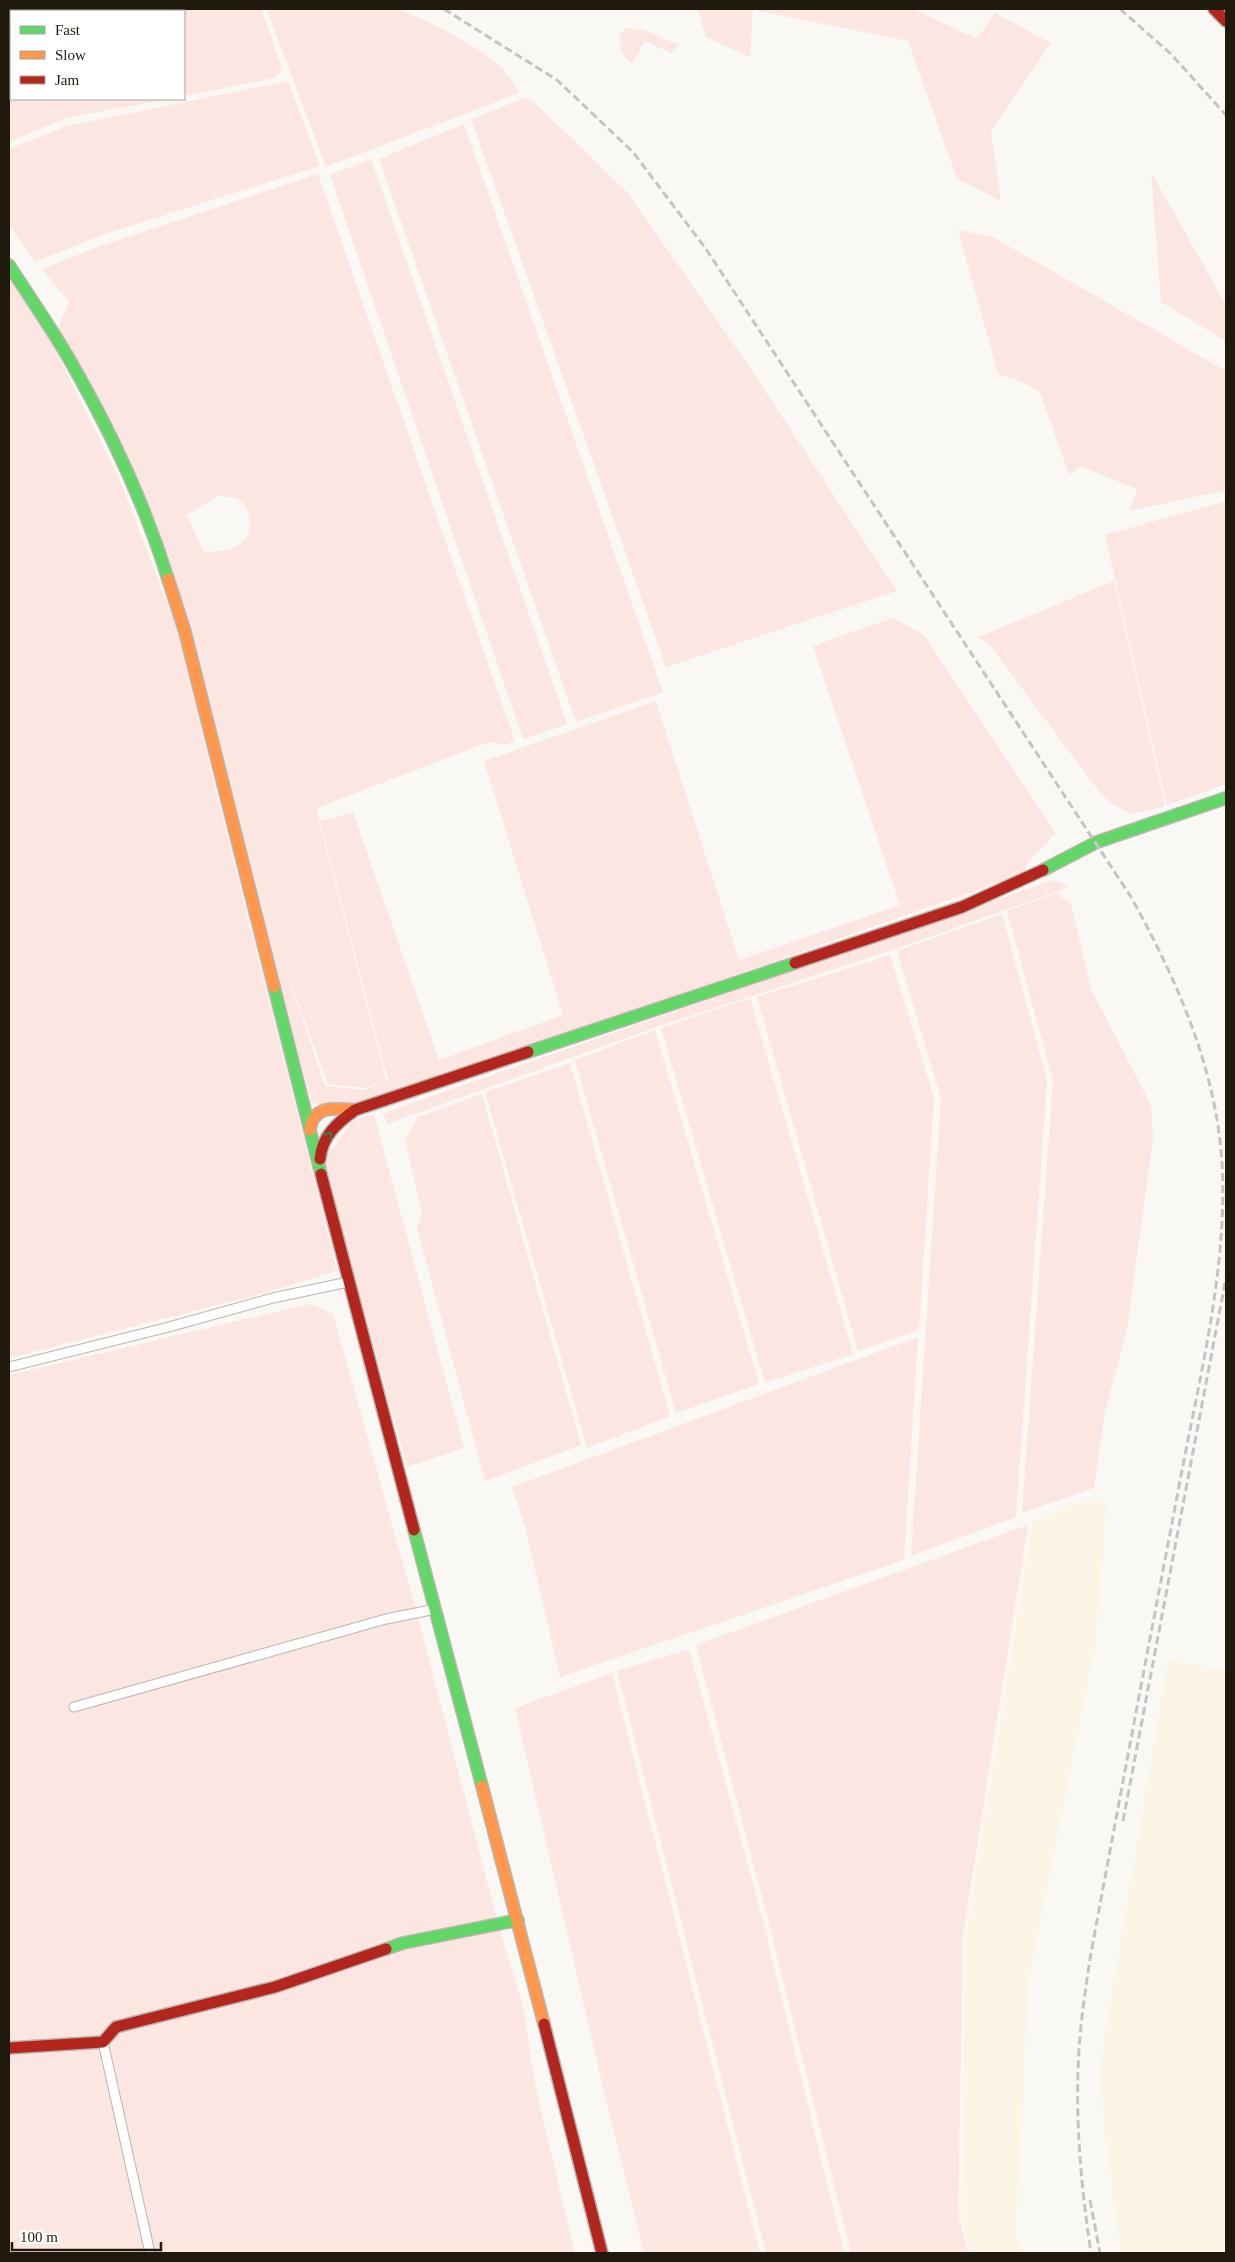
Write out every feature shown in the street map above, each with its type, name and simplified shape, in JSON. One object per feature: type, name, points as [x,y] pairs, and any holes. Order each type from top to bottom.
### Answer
[{"type":"main road","points":[[1214,9],[1226,21]]},
{"type":"main road","points":[[9,265],[72,364],[115,448],[154,534],[185,632],[348,1282],[518,1920],[602,2253]]},
{"type":"main road","points":[[320,1169],[320,1152],[327,1136],[345,1117],[355,1110],[962,907],[1012,886],[1097,842],[1226,798]]},
{"type":"main road","points":[[310,1132],[311,1119],[316,1112],[322,1109],[355,1110]]},
{"type":"main road","points":[[9,2048],[103,2042],[116,2027],[275,1987],[403,1943],[518,1920]]},
{"type":"street","points":[[9,1367],[165,1328],[273,1298],[348,1282]]},
{"type":"street","points":[[74,1707],[386,1619],[436,1609]]},
{"type":"street","points":[[103,2042],[150,2253]]},
{"type":"shaded area","points":[[9,9],[262,9],[282,70],[274,78],[185,96],[185,10],[10,10],[10,100],[163,100],[66,118],[9,142]]},
{"type":"shaded area","points":[[269,9],[398,9],[474,47],[509,76],[519,93],[326,167],[268,13]]},
{"type":"shaded area","points":[[698,9],[914,9],[977,39],[995,13],[1051,43],[991,131],[1001,201],[957,179],[908,41],[753,10],[750,57],[706,37]]},
{"type":"shaded area","points":[[625,28],[644,30],[679,45],[671,53],[645,41],[632,64],[622,53],[619,36]]},
{"type":"shaded area","points":[[288,81],[320,166],[105,234],[35,262],[9,224],[9,149],[67,126]]},
{"type":"shaded area","points":[[525,98],[533,101],[627,192],[744,359],[897,591],[666,667],[471,119]]},
{"type":"shaded area","points":[[464,124],[663,692],[576,722],[379,159]]},
{"type":"shaded area","points":[[371,159],[567,724],[523,739],[330,175]]},
{"type":"shaded area","points":[[1151,172],[1226,305],[1226,341],[1161,302]]},
{"type":"shaded area","points":[[318,174],[515,741],[505,745],[489,742],[317,808],[319,821],[386,1080],[364,1088],[328,1084],[285,967],[325,1086],[364,1090],[388,1080],[320,821],[353,812],[439,1060],[563,1015],[484,761],[656,701],[739,960],[900,905],[813,646],[892,618],[923,634],[1056,833],[1028,862],[1025,873],[617,1017],[353,1107],[312,1103],[274,969],[284,967],[274,967],[229,790],[122,451],[87,380],[58,329],[69,302],[42,269],[103,245]],"holes":[[[220,495],[237,499],[244,504],[249,516],[249,530],[243,542],[237,546],[220,551],[203,551],[187,515]]]},
{"type":"shaded area","points":[[958,230],[993,237],[1226,371],[1226,490],[1130,511],[1137,489],[1080,466],[1069,475],[1040,392],[1020,381],[998,374]]},
{"type":"shaded area","points":[[9,272],[43,325],[121,483],[180,636],[214,782],[337,1271],[261,1294],[9,1358]]},
{"type":"shaded area","points":[[1226,501],[1226,784],[1167,805],[1105,535]]},
{"type":"shaded area","points":[[1114,581],[1165,806],[1132,814],[1113,804],[1098,790],[989,644],[978,637]]},
{"type":"shaded area","points":[[1053,880],[1070,887],[890,951],[657,1027],[387,1124],[383,1113]]},
{"type":"shaded area","points":[[1057,893],[1071,905],[1092,991],[1151,1105],[1153,1139],[1127,1329],[1105,1412],[1094,1488],[1022,1513],[1053,1081],[1007,911]]},
{"type":"shaded area","points":[[1002,914],[1047,1080],[1016,1517],[911,1556],[941,1098],[897,951]]},
{"type":"shaded area","points":[[890,955],[934,1098],[919,1330],[858,1351],[757,997]]},
{"type":"shaded area","points":[[750,998],[853,1354],[765,1383],[661,1028]]},
{"type":"shaded area","points":[[655,1030],[759,1384],[676,1413],[575,1060]]},
{"type":"shaded area","points":[[570,1063],[670,1416],[587,1448],[485,1092]]},
{"type":"shaded area","points":[[482,1094],[581,1445],[485,1481],[417,1228],[422,1212],[405,1141],[418,1117]]},
{"type":"shaded area","points":[[374,1114],[464,1448],[407,1467],[323,1161],[354,1120]]},
{"type":"shaded area","points":[[309,1304],[333,1314],[416,1610],[499,1927],[523,2007],[536,2089],[575,2253],[9,2253],[9,1375]]},
{"type":"shaded area","points":[[918,1337],[904,1560],[560,1677],[525,1526],[512,1487]]},
{"type":"shaded area","points":[[1079,1502],[1107,1502],[1096,1641],[1029,1980],[1016,2236],[1022,2253],[971,2253],[962,2218],[966,1938],[1033,1522]]},
{"type":"shaded area","points":[[1028,1525],[963,1934],[958,2214],[968,2253],[851,2253],[768,1920],[696,1645]]},
{"type":"shaded area","points":[[689,1649],[762,1917],[844,2253],[766,2253],[617,1671]]},
{"type":"shaded area","points":[[1168,1660],[1226,1670],[1226,2253],[1120,2253],[1102,2106],[1100,2066]]},
{"type":"shaded area","points":[[612,1673],[760,2253],[644,2253],[605,2096],[515,1708]]},
{"type":"railway","points":[[444,9],[557,80],[633,152],[706,249],[1131,897],[1164,960],[1192,1025],[1203,1059],[1212,1093],[1222,1163],[1221,1243],[1203,1363],[1091,1953],[1083,2012],[1079,2056],[1078,2117],[1082,2185],[1091,2253]]},
{"type":"railway","points":[[1120,9],[1171,54],[1226,115]]},
{"type":"railway","points":[[1123,1821],[1226,1278]]},
{"type":"railway","points":[[1090,2200],[1100,2253]]},
{"type":"traffic: fast","points":[[9,265],[65,351],[100,416],[138,496],[168,579]]},
{"type":"traffic: fast","points":[[1043,870],[1097,842],[1226,798]]},
{"type":"traffic: fast","points":[[528,1052],[795,963]]},
{"type":"traffic: fast","points":[[274,987],[321,1174]]},
{"type":"traffic: fast","points":[[414,1530],[482,1786]]},
{"type":"traffic: fast","points":[[386,1949],[403,1943],[518,1920]]},
{"type":"traffic: slow","points":[[168,579],[185,632],[274,987]]},
{"type":"traffic: slow","points":[[310,1130],[315,1116],[320,1112],[333,1109],[355,1110]]},
{"type":"traffic: slow","points":[[482,1786],[544,2024]]},
{"type":"traffic: jam","points":[[1214,9],[1226,21]]},
{"type":"traffic: jam","points":[[795,963],[962,907],[1043,870]]},
{"type":"traffic: jam","points":[[320,1159],[327,1137],[342,1120],[355,1110],[528,1052]]},
{"type":"traffic: jam","points":[[321,1174],[414,1530]]},
{"type":"traffic: jam","points":[[9,2048],[103,2042],[116,2027],[275,1987],[386,1949]]},
{"type":"traffic: jam","points":[[544,2024],[602,2253]]}]
